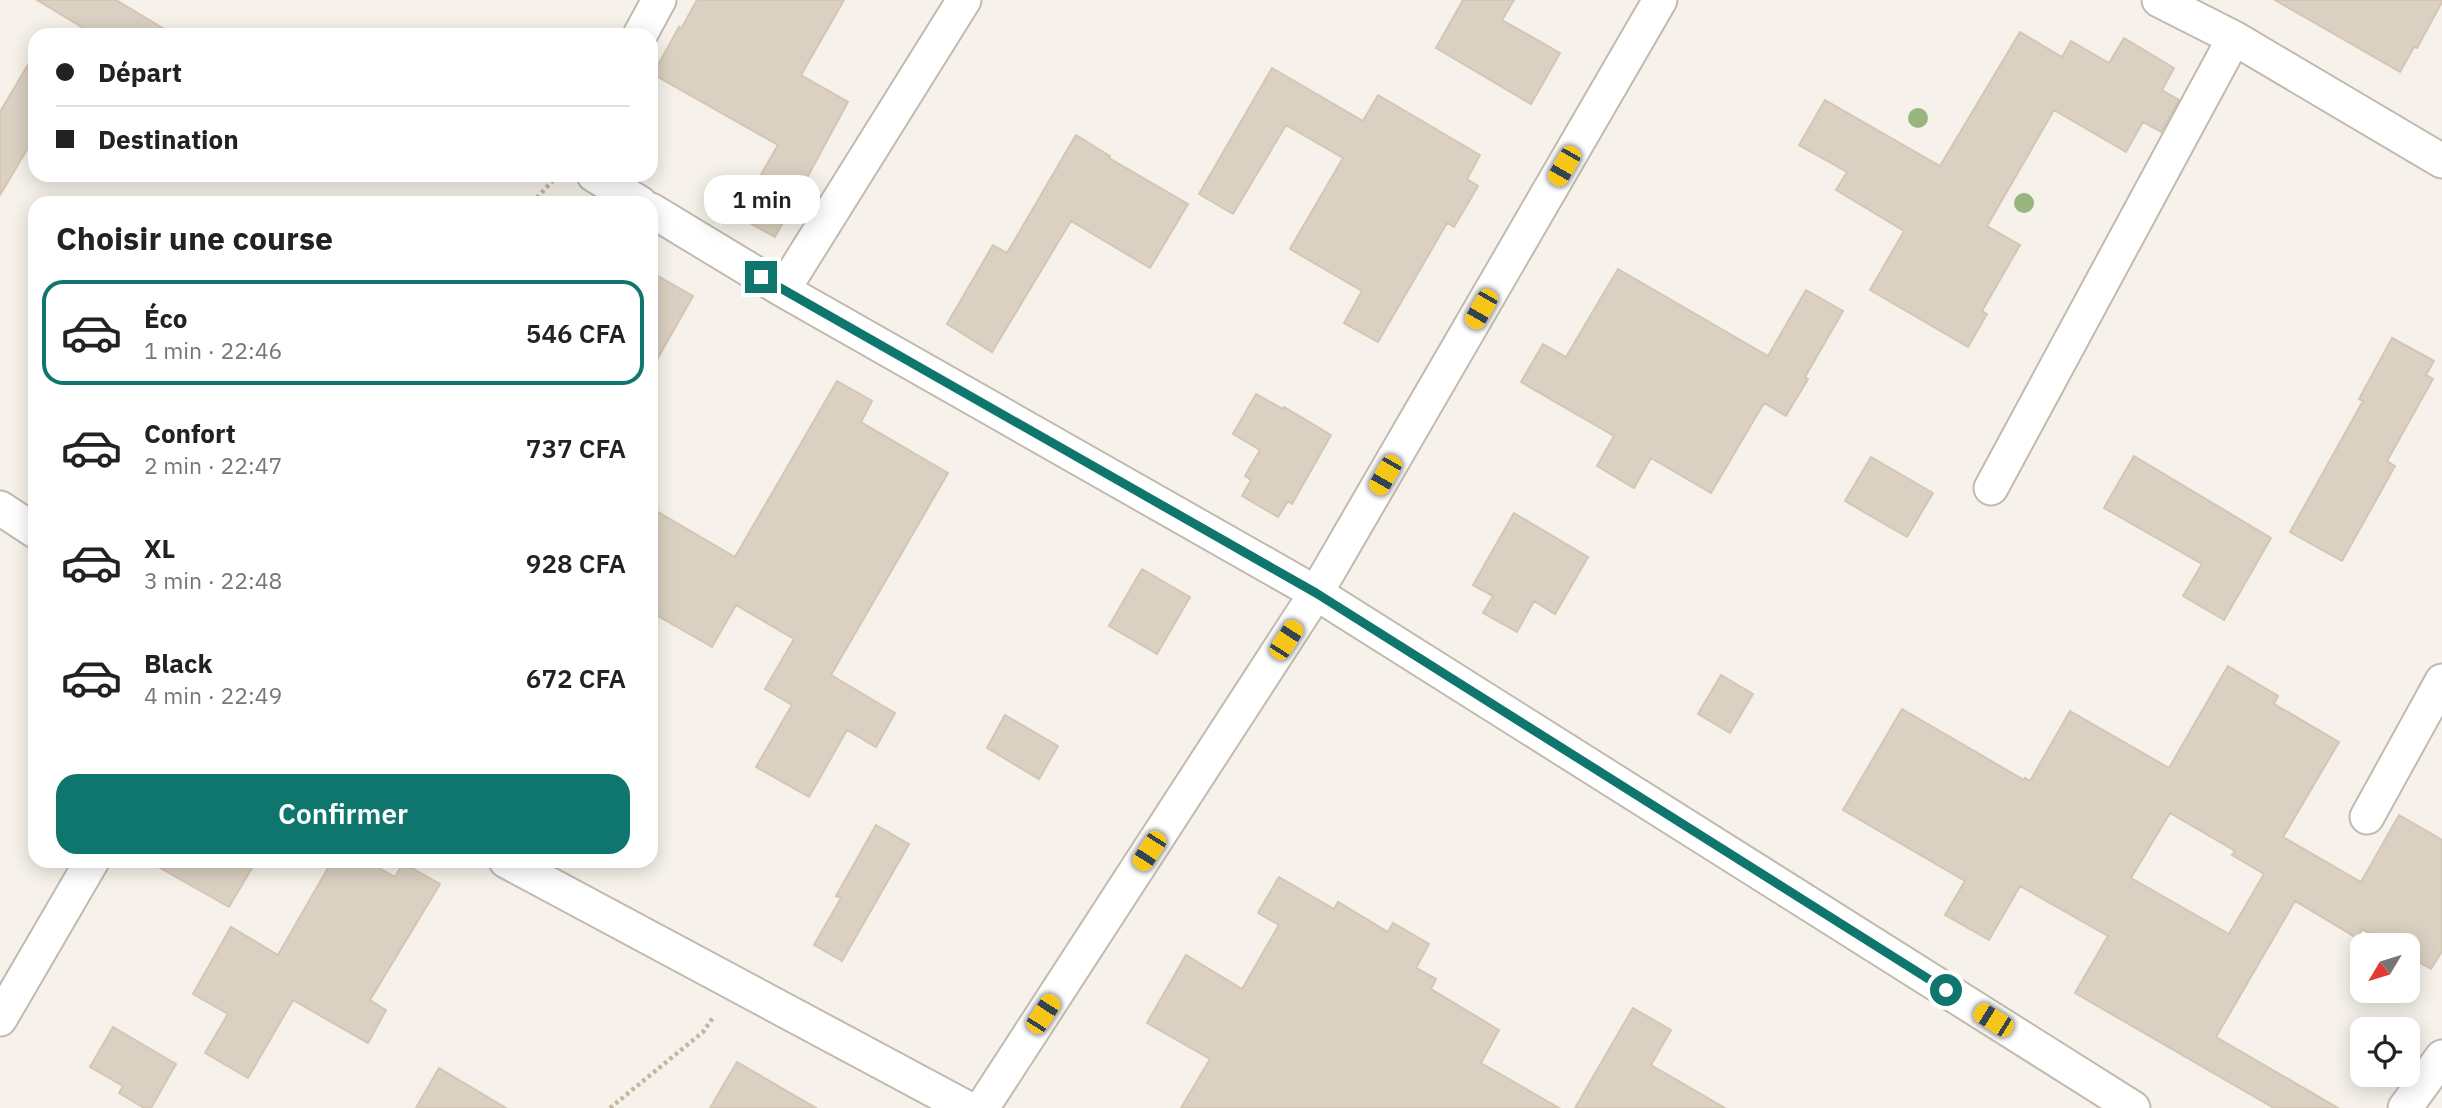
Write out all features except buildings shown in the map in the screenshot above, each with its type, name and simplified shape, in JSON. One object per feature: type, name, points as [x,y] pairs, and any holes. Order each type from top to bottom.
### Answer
[{"type":"street","points":[[644,28],[659,0]]},
{"type":"street","points":[[783,290],[964,0]]},
{"type":"street","points":[[982,1108],[1316,593],[1660,0]]},
{"type":"street","points":[[2159,0],[2234,38],[2442,161]]},
{"type":"street","points":[[1991,488],[2234,38]]},
{"type":"street","points":[[606,182],[628,196]]},
{"type":"street","points":[[658,214],[783,290],[1316,593],[2133,1108]]},
{"type":"street","points":[[0,508],[28,526]]},
{"type":"street","points":[[2367,817],[2442,681]]},
{"type":"street","points":[[0,1019],[88,868]]},
{"type":"street","points":[[519,868],[967,1108]]},
{"type":"street","points":[[2405,1108],[2442,1057]]},
{"type":"path","points":[[538,196],[552,182]]},
{"type":"path","points":[[610,1108],[703,1032],[737,984]]},
{"type":"route","points":[[761,277],[1316,593],[1946,990]]}]
